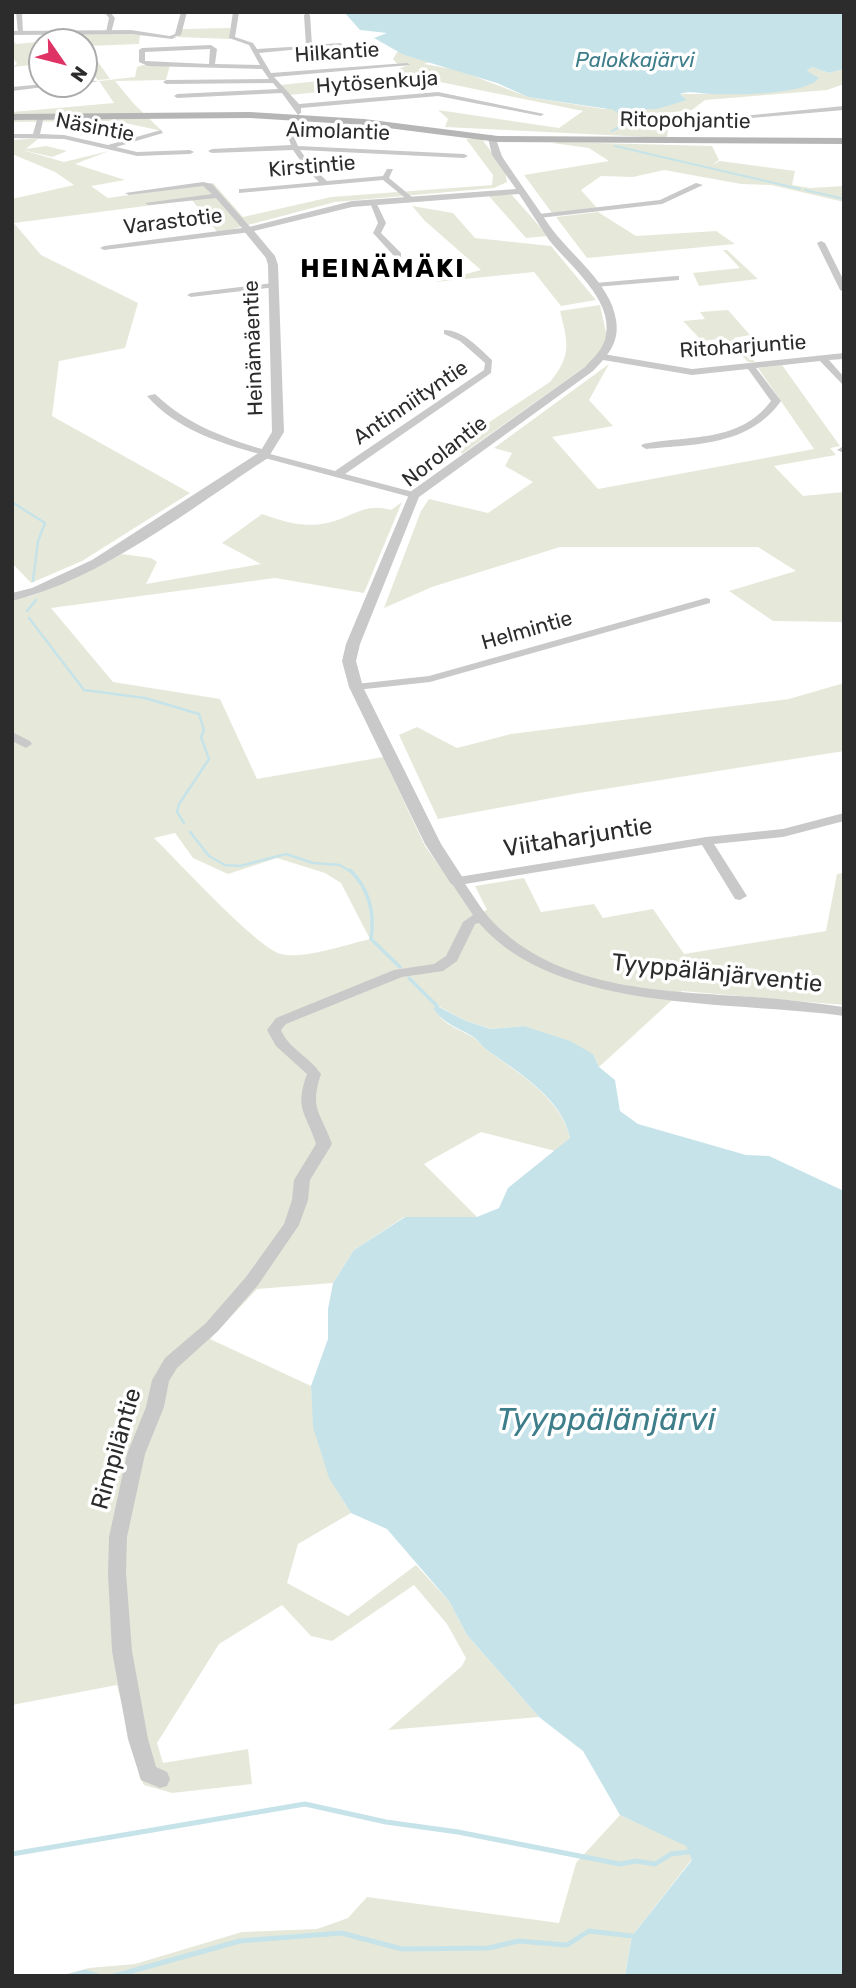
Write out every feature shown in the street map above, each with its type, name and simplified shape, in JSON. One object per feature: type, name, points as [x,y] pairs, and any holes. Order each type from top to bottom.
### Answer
[{"type":"main road","name":"Ritopohjantie","points":[[12,117],[296,121],[327,119],[498,138],[842,141]]},
{"type":"street","points":[[19,12],[17,33],[109,32],[172,37],[178,35],[184,12]]},
{"type":"street","points":[[107,12],[112,18],[109,32]]},
{"type":"street","points":[[236,12],[232,38],[251,44],[263,67],[297,106],[291,137],[295,148],[315,176],[325,183]]},
{"type":"street","points":[[307,15],[309,47]]},
{"type":"street","points":[[255,51],[340,45]]},
{"type":"street","points":[[212,64],[214,49],[211,47],[142,50],[144,63],[263,67]]},
{"type":"street","name":"Hilkantie","points":[[166,82],[272,78],[407,65]]},
{"type":"street","points":[[177,96],[284,91]]},
{"type":"street","name":"Hytösenkuja","points":[[297,106],[438,94],[541,114]]},
{"type":"street","points":[[705,120],[844,108]]},
{"type":"street","points":[[36,136],[45,116]]},
{"type":"street","points":[[108,148],[161,132]]},
{"type":"street","name":"Näsintie","points":[[12,136],[64,137],[137,155],[190,152]]},
{"type":"street","points":[[498,138],[521,191],[554,239],[595,285],[606,304],[612,337],[603,357]]},
{"type":"street","name":"Aimolantie","points":[[212,151],[295,148],[464,156]]},
{"type":"street","name":"Kirstintie","points":[[385,178],[391,170]]},
{"type":"street","name":"Kirstintie","points":[[242,191],[385,178],[409,199]]},
{"type":"street","points":[[129,194],[196,184],[209,186],[248,230],[331,208],[372,202],[521,191]]},
{"type":"street","points":[[539,216],[662,202],[699,185]]},
{"type":"street","points":[[149,203],[217,196]]},
{"type":"street","points":[[372,202],[382,223],[377,233],[398,256]]},
{"type":"street","name":"Varastotie","points":[[103,248],[248,230]]},
{"type":"street","name":"Heinämäentie","points":[[248,230],[271,258],[278,432],[265,454]]},
{"type":"street","points":[[821,243],[844,290]]},
{"type":"street","points":[[595,285],[676,278]]},
{"type":"street","points":[[191,295],[273,285]]},
{"type":"street","name":"Antinniityntie","points":[[336,475],[488,371],[489,362],[463,339],[447,332]]},
{"type":"street","name":"Ritoharjuntie","points":[[603,357],[686,372],[844,356]]},
{"type":"street","name":"Norolantie","points":[[457,881],[433,844],[356,687],[349,662],[353,644],[414,495],[603,357]]},
{"type":"street","points":[[823,359],[844,383]]},
{"type":"street","points":[[646,446],[739,431],[771,411],[776,401],[751,367]]},
{"type":"street","points":[[152,396],[168,415],[230,442],[336,475],[414,495]]},
{"type":"street","points":[[17,595],[52,584],[119,551],[265,454]]},
{"type":"street","name":"Helmintie","points":[[356,687],[430,679],[706,601]]},
{"type":"street","points":[[12,736],[26,744]]},
{"type":"street","name":"Viitaharjuntie","points":[[457,881],[706,841],[783,833],[844,817]]},
{"type":"street","points":[[706,841],[740,896]]},
{"type":"street","name":"Tyyppälänjärventie","points":[[457,881],[496,934],[540,963],[590,981],[661,995],[844,1012]]},
{"type":"street","name":"Rimpiläntie","points":[[160,1779],[148,1773],[138,1739],[122,1651],[118,1537],[136,1454],[155,1407],[161,1380],[180,1353],[229,1309],[268,1259],[290,1225],[300,1200],[302,1180],[324,1144],[320,1129],[308,1114],[306,1095],[314,1074],[305,1062],[277,1041],[274,1030],[281,1021],[399,973],[438,968],[452,958],[470,922],[481,916]]},
{"type":"shaded area","points":[[230,28],[230,39],[177,37],[183,29]]},
{"type":"shaded area","points":[[98,34],[140,35],[139,44],[98,46]]},
{"type":"shaded area","points":[[12,38],[16,44],[28,43],[28,65],[12,67],[17,64],[12,56]]},
{"type":"shaded area","points":[[399,49],[404,55],[429,62],[424,64],[458,70],[528,97],[604,109],[657,109],[686,99],[680,94],[716,94],[807,71],[812,67],[829,73],[844,69],[844,84],[827,90],[705,100],[692,110],[646,115],[668,130],[667,138],[445,127],[448,119],[438,110],[559,128],[583,111],[435,81],[418,83],[427,94],[421,94],[400,68],[409,65],[399,66],[393,59]]},
{"type":"shaded area","points":[[98,62],[110,79],[98,80]]},
{"type":"shaded area","points":[[170,65],[166,80],[115,81],[162,131],[116,121],[12,122],[12,112],[114,103],[99,81],[135,77],[137,67]]},
{"type":"shaded area","points":[[339,79],[349,89],[289,95],[280,85]]},
{"type":"shaded area","points":[[47,138],[38,139],[26,149],[46,146],[67,151],[52,157],[19,149],[64,162],[109,151],[75,164],[125,180],[91,186],[108,198],[213,183],[243,217],[331,197],[492,185],[493,175],[466,139],[482,139],[505,171],[507,182],[494,188],[335,202],[218,233],[192,200],[14,223],[41,255],[138,303],[125,348],[59,361],[52,416],[190,493],[82,561],[31,583],[12,563],[12,199],[74,185],[55,172],[12,154],[12,140]]},
{"type":"shaded area","points":[[552,143],[712,146],[719,160],[712,165],[720,161],[795,171],[792,185],[810,188],[844,186],[844,202],[771,185],[741,184],[664,170],[633,177],[601,176],[581,190],[597,208],[552,213],[524,175],[609,161],[589,148]]},
{"type":"shaded area","points":[[488,195],[512,195],[548,236],[526,238]]},
{"type":"shaded area","points":[[412,206],[453,213],[475,238],[551,246],[596,300],[561,306],[534,272],[435,282],[481,270],[425,221]]},
{"type":"shaded area","points":[[598,212],[636,236],[716,231],[735,244],[587,258],[556,217]]},
{"type":"shaded area","points":[[723,250],[727,250],[758,279],[699,286],[693,273],[740,268]]},
{"type":"shaded area","points":[[600,305],[607,337],[599,357],[462,454],[456,444],[550,382],[557,373],[566,348],[560,311]]},
{"type":"shaded area","points":[[728,310],[750,335],[734,338],[755,362],[748,362],[726,338],[702,341],[683,321],[705,319],[700,312]]},
{"type":"shaded area","points":[[609,364],[589,400],[613,426],[552,437],[598,489],[814,449],[758,368],[782,365],[840,446],[830,448],[836,455],[774,466],[803,496],[844,492],[844,622],[773,621],[729,591],[796,571],[758,547],[560,547],[432,587],[384,608],[421,511],[429,499],[488,513],[533,482],[505,466],[512,453],[494,448]]},
{"type":"shaded area","points":[[402,502],[364,593],[275,578],[51,608],[113,682],[220,699],[257,779],[383,757],[425,846],[474,915],[487,910],[475,886],[524,878],[541,912],[594,904],[603,918],[653,909],[684,954],[826,931],[837,874],[844,873],[844,1005],[682,991],[599,1067],[593,1054],[524,1026],[492,1029],[466,1021],[438,1006],[434,1008],[445,1022],[473,1037],[537,1088],[558,1111],[570,1138],[555,1151],[481,1132],[424,1164],[477,1217],[404,1217],[354,1250],[333,1283],[257,1289],[210,1339],[311,1386],[314,1422],[321,1452],[333,1482],[351,1513],[298,1544],[287,1583],[348,1616],[416,1565],[449,1601],[467,1635],[539,1717],[388,1730],[462,1666],[466,1658],[447,1624],[414,1585],[332,1641],[311,1636],[282,1605],[219,1644],[157,1743],[163,1763],[248,1749],[252,1784],[172,1793],[144,1785],[140,1778],[117,1685],[12,1705],[12,592],[28,597],[76,578],[122,554],[151,558],[157,562],[146,584],[261,564],[222,543],[262,514],[286,522],[310,525],[336,521],[365,509],[391,510]],"holes":[[[175,833],[193,858],[228,874],[277,858],[325,873],[341,883],[370,939],[313,953],[281,954],[236,920],[154,838]]]},
{"type":"shaded area","points":[[844,683],[844,751],[579,793],[438,819],[399,735],[417,727],[457,748],[511,734],[789,699]]},
{"type":"shaded area","points":[[620,1815],[686,1845],[692,1859],[632,1936],[625,1976],[59,1976],[89,1968],[135,1964],[242,1932],[317,1929],[348,1918],[367,1897],[559,1923],[576,1863]]},
{"type":"water","name":"Palokkajärvi","points":[[344,12],[844,12],[844,69],[829,73],[812,67],[807,71],[819,78],[812,84],[786,91],[737,94],[688,92],[680,94],[687,100],[657,109],[615,110],[528,97],[497,83],[404,55],[374,38],[387,33],[360,30]]},
{"type":"water","name":"Tyyppälänjärvi","points":[[437,1006],[466,1021],[491,1029],[524,1026],[570,1041],[593,1054],[599,1067],[615,1080],[620,1111],[638,1124],[746,1155],[769,1156],[844,1191],[844,1976],[625,1976],[632,1936],[692,1860],[686,1846],[620,1815],[583,1751],[539,1717],[467,1635],[449,1601],[387,1529],[351,1513],[329,1478],[313,1427],[311,1386],[328,1339],[328,1309],[333,1283],[354,1250],[405,1217],[477,1217],[499,1208],[508,1188],[570,1138],[558,1111],[538,1088],[474,1037],[441,1018],[433,1008]]},
{"type":"waterway","points":[[612,131],[625,124],[623,116],[615,110]]},
{"type":"waterway","points":[[615,146],[800,189]]},
{"type":"waterway","points":[[805,190],[844,199]]},
{"type":"waterway","points":[[12,502],[45,523],[38,541],[33,581]]},
{"type":"waterway","points":[[27,611],[36,600]]},
{"type":"waterway","points":[[29,618],[84,690],[145,698],[199,714],[204,730],[201,737],[209,759],[179,804],[177,812],[184,823]]},
{"type":"waterway","points":[[190,832],[209,856],[225,865],[240,866],[286,854],[313,863],[340,865],[351,872]]},
{"type":"waterway","points":[[350,870],[362,885],[369,902],[371,939],[400,967]]},
{"type":"waterway","points":[[409,978],[437,1006]]},
{"type":"waterway","points":[[12,1854],[305,1804],[386,1822],[458,1832],[620,1864],[636,1861],[655,1864],[671,1854],[688,1852]]},
{"type":"waterway","points":[[114,1976],[240,1941],[341,1933],[402,1949],[489,1948],[518,1941],[567,1945],[589,1931],[632,1936]]},
{"type":"waterway","points":[[71,1976],[86,1972],[98,1976]]},
{"type":"district","name":"HEINÄMÄKI","points":[[383,269]]}]
